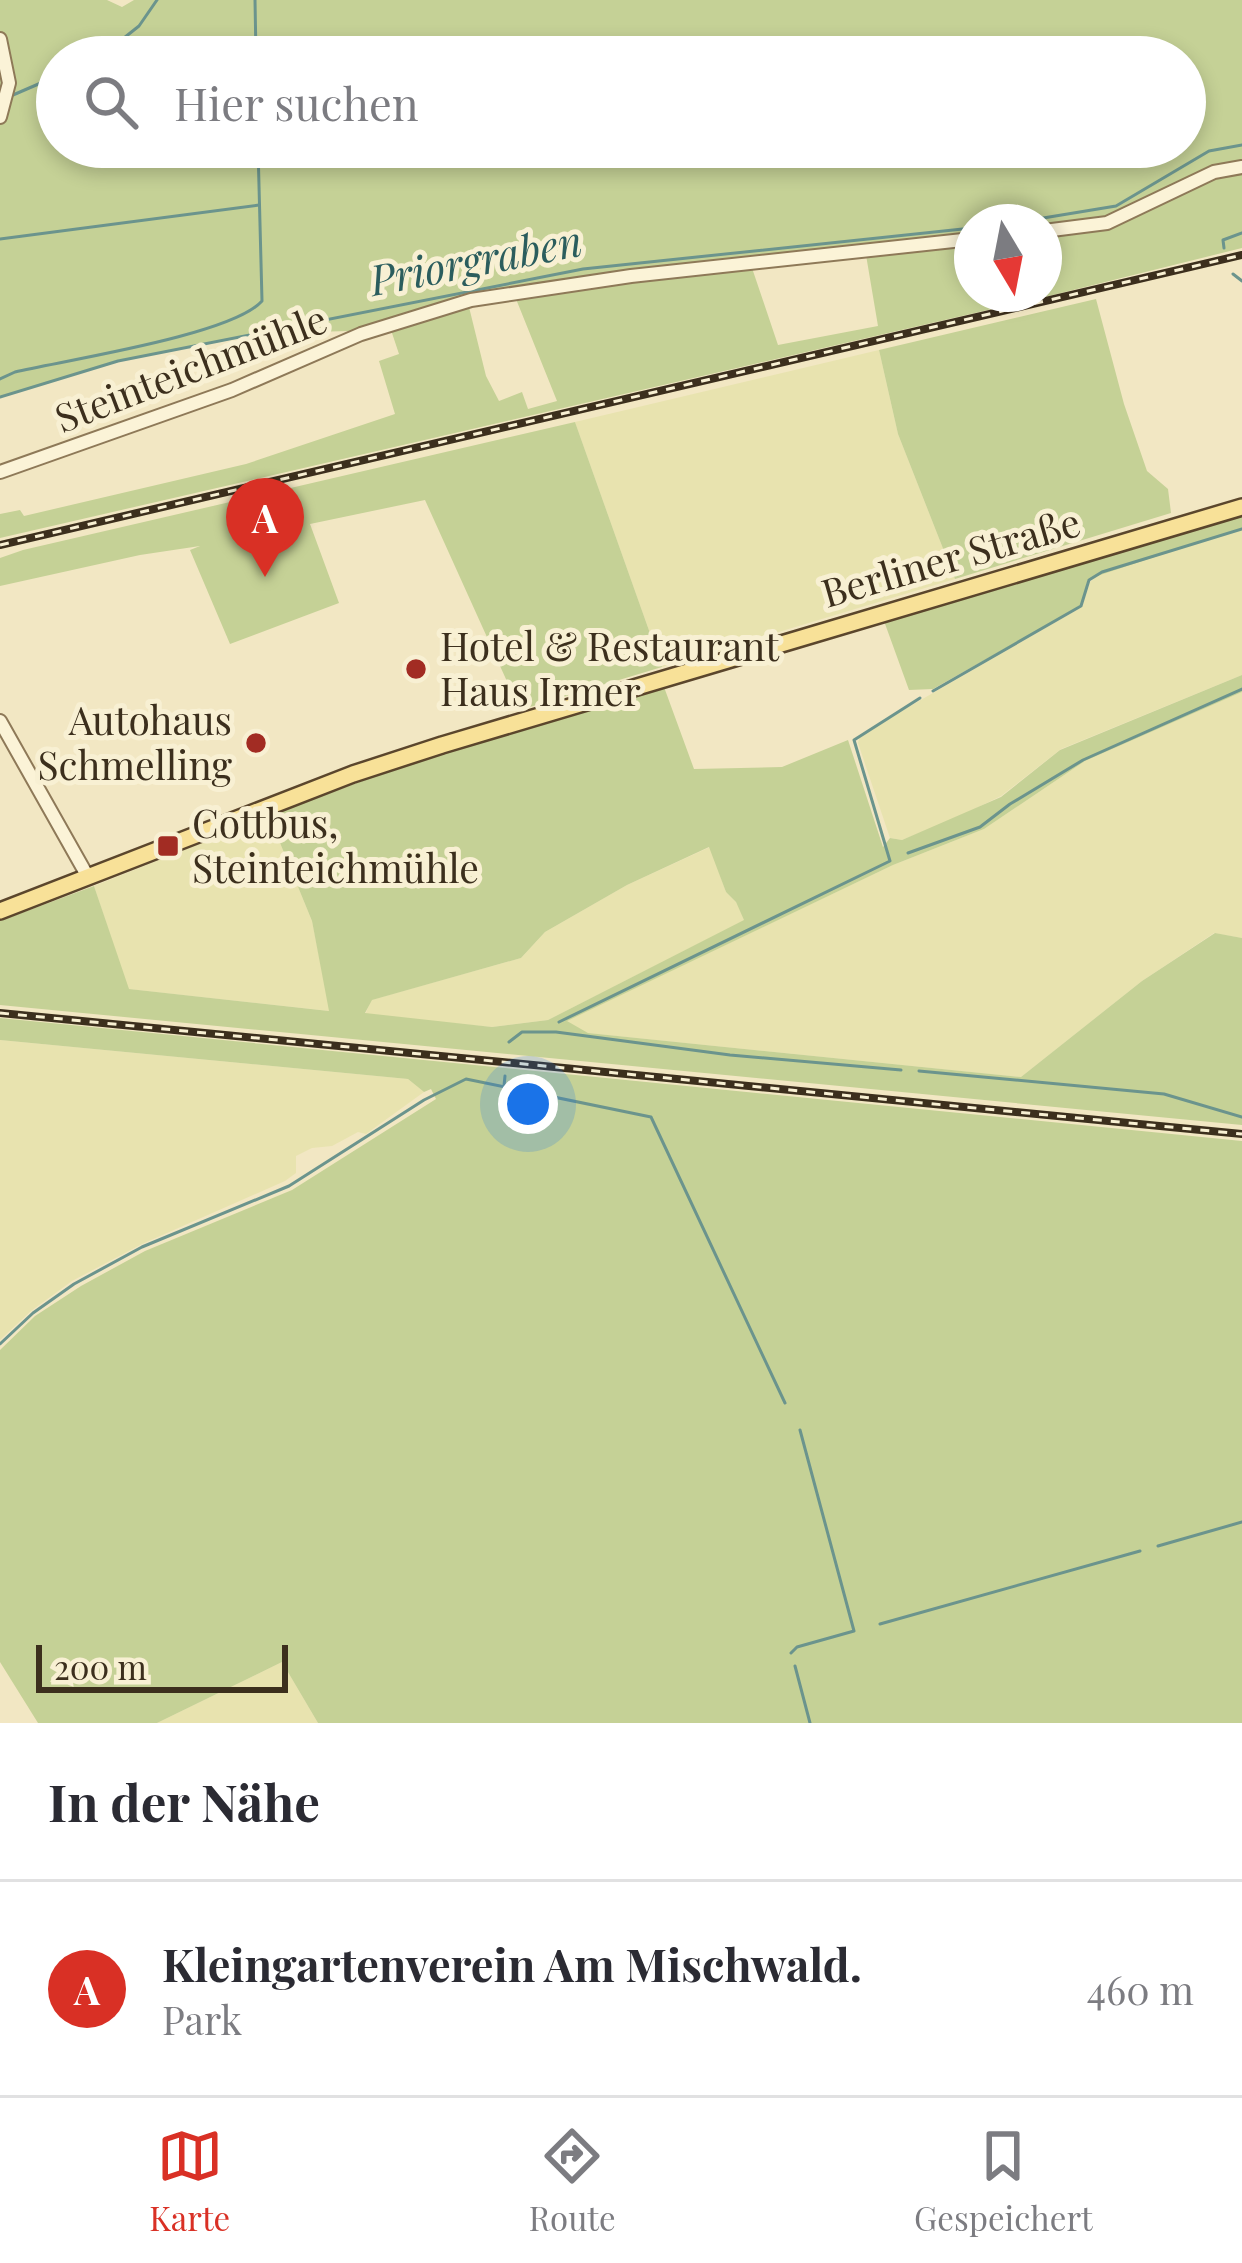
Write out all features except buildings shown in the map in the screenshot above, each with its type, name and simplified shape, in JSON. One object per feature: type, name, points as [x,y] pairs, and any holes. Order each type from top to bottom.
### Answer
[{"type":"main road","name":"Berliner Straße","points":[[0,911],[353,774],[442,745],[1242,507]]},
{"type":"street","points":[[0,39],[6,98],[0,117]]},
{"type":"street","points":[[1062,229],[1107,223],[1214,172],[1242,167]]},
{"type":"street","name":"Steinteichmühle","points":[[0,472],[232,390],[362,334],[471,300],[632,276],[954,240]]},
{"type":"street","points":[[0,721],[88,877]]},
{"type":"shaded area","points":[[879,350],[898,434],[955,579],[662,667],[575,422]]},
{"type":"shaded area","points":[[1242,529],[1242,675],[1061,749],[1001,796],[956,818],[902,840],[890,838],[858,743],[860,735],[1082,607],[1090,582],[1102,572]]},
{"type":"shaded area","points":[[1242,692],[1242,938],[1214,933],[1142,981],[1021,1077],[587,1033],[566,1021],[893,865],[984,829],[1085,761]]},
{"type":"shaded area","points":[[269,816],[312,921],[330,1011],[128,989],[94,886]]},
{"type":"shaded area","points":[[710,847],[726,892],[745,920],[548,1020],[492,1027],[365,1015],[371,1000],[521,958],[545,932],[627,885]]},
{"type":"shaded area","points":[[0,1040],[408,1079],[424,1092],[366,1134],[358,1132],[332,1146],[296,1156],[296,1173],[285,1181],[142,1244],[72,1281],[0,1340]]},
{"type":"shaded area","points":[[282,1662],[318,1723],[157,1723]]},
{"type":"green space","points":[[0,0],[107,0],[122,7],[134,0],[1242,0],[1242,248],[1062,293],[1062,204],[954,204],[954,312],[979,312],[0,538],[0,514],[20,510],[24,516],[246,464],[395,414],[379,361],[399,354],[391,330],[269,333],[118,360],[0,397]],"holes":[[[866,255],[878,326],[778,345],[752,268]],[[516,299],[557,401],[528,409],[522,392],[499,401],[486,376],[469,307]]]},
{"type":"green space","points":[[1096,299],[1147,471],[1168,489],[1171,513],[955,579],[898,434],[879,350],[1041,312],[1062,312],[1062,307]]},
{"type":"green space","points":[[575,422],[662,667],[520,710],[425,500],[310,524],[339,603],[230,644],[190,550],[200,546],[0,586],[0,558],[23,550]]},
{"type":"green space","points":[[1242,516],[1242,528],[1088,579],[1081,606],[933,689],[909,690],[884,621]]},
{"type":"green space","points":[[1242,675],[1242,692],[1085,761],[984,829],[893,865],[567,1021],[588,1033],[1021,1077],[1142,981],[1215,933],[1242,938],[1242,1125],[0,1005],[0,921],[94,886],[129,989],[329,1011],[312,921],[269,816],[410,763],[664,687],[694,769],[782,767],[848,740],[883,847],[890,838],[902,840],[1001,797],[1060,750]],"holes":[[[709,847],[726,892],[744,920],[548,1020],[492,1027],[365,1013],[372,1000],[521,958],[545,932],[627,885]]]},
{"type":"green space","points":[[0,1018],[1242,1141],[1242,1723],[318,1723],[282,1662],[157,1723],[38,1723],[0,1662],[0,1350],[35,1316],[81,1286],[145,1251],[292,1190],[436,1099],[431,1089],[424,1092],[408,1079],[0,1040]]},
{"type":"waterway","points":[[126,36],[157,0]]},
{"type":"waterway","points":[[255,0],[256,36]]},
{"type":"waterway","points":[[13,95],[36,85]]},
{"type":"waterway","name":"Priorgraben","points":[[1206,153],[1242,145]]},
{"type":"waterway","points":[[0,379],[218,325],[262,301],[259,168]]},
{"type":"waterway","name":"Priorgraben","points":[[1062,215],[1116,206],[1180,168]]},
{"type":"waterway","points":[[0,239],[259,205]]},
{"type":"waterway","name":"Priorgraben","points":[[0,397],[118,361],[583,269],[954,230]]},
{"type":"waterway","points":[[1224,248],[1223,240],[1242,233]]},
{"type":"waterway","points":[[1233,274],[1242,281]]},
{"type":"waterway","points":[[933,691],[1081,606],[1089,580],[1102,572],[1242,529]]},
{"type":"waterway","points":[[908,853],[980,827],[1083,760],[1242,689]]},
{"type":"waterway","points":[[559,1022],[890,861],[854,740],[920,698]]},
{"type":"waterway","points":[[509,1042],[522,1032],[556,1032],[730,1055],[901,1070]]},
{"type":"waterway","points":[[919,1071],[1164,1094],[1242,1117]]},
{"type":"waterway","points":[[504,1086],[505,1076]]},
{"type":"waterway","points":[[0,1344],[74,1284],[142,1247],[289,1186],[424,1100],[466,1079],[651,1117],[785,1403]]},
{"type":"waterway","points":[[791,1653],[797,1647],[854,1631],[800,1430]]},
{"type":"waterway","points":[[1158,1546],[1242,1522]]},
{"type":"waterway","points":[[880,1624],[1140,1551]]},
{"type":"waterway","points":[[795,1666],[810,1723]]},
{"type":"railway","points":[[0,545],[1242,255]]},
{"type":"railway","points":[[0,1013],[1242,1134]]},
{"type":"place","name":"Kleingartenverein Am Mischwald.","points":[[265,577]]},
{"type":"place","name":"Hotel & Restaurant Haus Irmer","points":[[416,669]]},
{"type":"place","name":"Autohaus Schmelling","points":[[256,743]]},
{"type":"place","name":"Cottbus, Steinteichmühle","points":[[168,846]]}]
